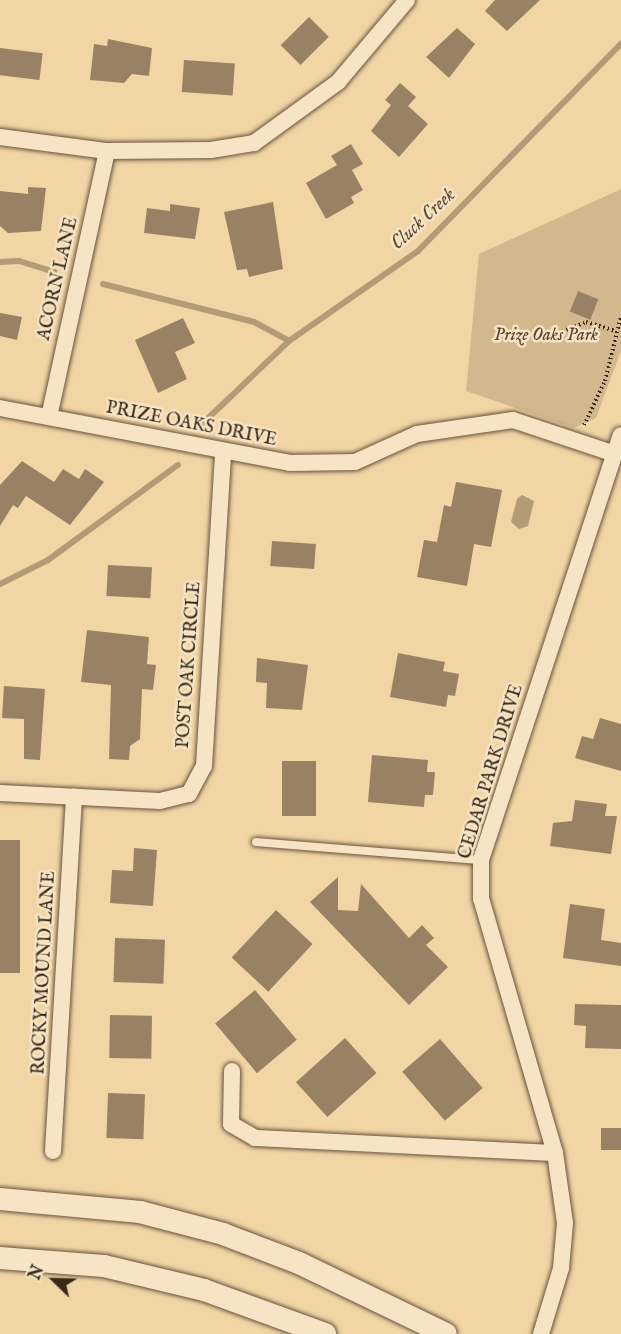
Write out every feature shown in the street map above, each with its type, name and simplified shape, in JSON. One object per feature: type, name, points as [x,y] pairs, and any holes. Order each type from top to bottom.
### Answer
[{"type":"main road","points":[[0,1199],[140,1212],[223,1234],[299,1263],[446,1334]]},
{"type":"main road","points":[[0,1258],[104,1266],[204,1290],[325,1334]]},
{"type":"street","points":[[0,137],[107,151],[211,150],[254,143],[338,82],[407,0]]},
{"type":"street","name":"ACORN LANE","points":[[49,417],[107,151]]},
{"type":"street","name":"PRIZE OAKS DRIVE","points":[[0,408],[223,454],[290,463],[355,462],[417,434],[513,420],[615,454]]},
{"type":"street","name":"CEDAR PARK DRIVE","points":[[541,1334],[561,1268],[565,1223],[555,1153],[481,899],[482,860],[621,435]]},
{"type":"street","name":"POST OAK CIRCLE","points":[[0,793],[160,801],[189,794],[204,766],[223,454]]},
{"type":"street","name":"ROCKY MOUND LANE","points":[[54,1151],[74,797]]},
{"type":"street","points":[[232,1071],[231,1124],[255,1138],[555,1153]]},
{"type":"lane","points":[[256,842],[482,860]]},
{"type":"path","points":[[573,440],[595,408],[621,316]]},
{"type":"path","points":[[558,333],[586,322],[615,332]]},
{"type":"green space","name":"Prize Oaks Park","points":[[621,189],[621,351],[596,418],[574,428],[466,391],[479,254]]},
{"type":"shaded area","points":[[522,495],[534,501],[528,526],[519,529],[511,522],[517,499]]},
{"type":"building","points":[[495,0],[540,0],[507,31],[485,11]]},
{"type":"building","points":[[309,17],[329,37],[301,65],[281,45]]},
{"type":"building","points":[[457,28],[475,44],[449,78],[426,57]]},
{"type":"building","points":[[108,39],[152,48],[149,76],[132,74],[124,83],[90,80],[94,44],[107,46]]},
{"type":"building","points":[[0,48],[43,53],[39,80],[0,75]]},
{"type":"building","points":[[184,60],[235,64],[233,95],[182,92]]},
{"type":"building","points":[[400,83],[416,97],[408,106],[428,124],[399,157],[371,131],[391,105],[385,100]]},
{"type":"building","points":[[351,144],[363,164],[352,170],[363,190],[351,197],[354,203],[326,219],[306,183],[337,165],[331,156]]},
{"type":"building","points":[[28,187],[46,188],[41,231],[8,233],[0,226],[0,191],[28,194]]},
{"type":"building","points":[[273,202],[283,269],[249,277],[247,269],[237,270],[224,212]]},
{"type":"building","points":[[170,204],[200,208],[195,239],[144,233],[147,208],[170,211]]},
{"type":"building","points":[[578,291],[598,299],[590,320],[570,311]]},
{"type":"building","points":[[0,313],[22,317],[17,340],[0,336]]},
{"type":"building","points":[[183,318],[195,343],[175,352],[187,379],[158,393],[135,340]]},
{"type":"building","points":[[22,461],[54,482],[63,469],[79,479],[85,469],[104,482],[70,525],[26,496],[18,508],[13,505],[0,526],[0,485]]},
{"type":"building","points":[[456,482],[502,490],[491,547],[474,544],[467,586],[417,577],[424,540],[437,542],[444,505],[451,507]]},
{"type":"building","points":[[272,541],[316,544],[314,569],[270,566]]},
{"type":"building","points":[[108,565],[152,567],[150,598],[106,596]]},
{"type":"building","points":[[87,630],[149,637],[147,664],[156,665],[153,690],[142,689],[140,739],[130,746],[129,760],[109,759],[111,685],[81,682]]},
{"type":"building","points":[[398,653],[445,662],[443,671],[459,674],[455,696],[448,695],[446,707],[390,697]]},
{"type":"building","points":[[257,658],[308,665],[302,710],[266,708],[267,683],[256,682]]},
{"type":"building","points":[[4,686],[45,689],[40,760],[24,759],[24,719],[2,718]]},
{"type":"building","points":[[600,718],[621,724],[621,771],[575,758],[582,736],[593,739]]},
{"type":"building","points":[[372,755],[428,760],[427,772],[435,772],[433,795],[425,795],[424,807],[368,802]]},
{"type":"building","points":[[282,761],[316,761],[316,816],[282,816]]},
{"type":"building","points":[[575,800],[607,804],[605,816],[617,816],[611,854],[550,846],[553,823],[572,821]]},
{"type":"building","points":[[0,840],[20,840],[20,973],[0,973]]},
{"type":"building","points":[[134,848],[157,850],[153,906],[110,903],[112,870],[133,871]]},
{"type":"building","points":[[338,877],[338,910],[358,911],[361,884],[409,938],[422,925],[434,938],[426,945],[448,967],[409,1005],[310,902]]},
{"type":"building","points":[[570,904],[605,909],[601,940],[621,943],[621,966],[563,958]]},
{"type":"building","points":[[276,910],[313,944],[268,992],[232,958]]},
{"type":"building","points":[[115,938],[165,940],[163,984],[113,982]]},
{"type":"building","points":[[255,990],[297,1040],[257,1073],[215,1023]]},
{"type":"building","points":[[575,1004],[621,1005],[621,1049],[585,1048],[586,1026],[574,1025]]},
{"type":"building","points":[[110,1015],[152,1016],[151,1059],[109,1058]]},
{"type":"building","points":[[345,1038],[376,1073],[327,1117],[296,1082]]},
{"type":"building","points":[[440,1039],[483,1088],[445,1121],[402,1072]]},
{"type":"building","points":[[108,1093],[145,1094],[143,1139],[106,1138]]},
{"type":"building","points":[[601,1128],[621,1128],[621,1150],[601,1150]]},
{"type":"waterway","name":"Cluck Creek","points":[[203,423],[289,341],[418,251],[621,44]]},
{"type":"waterway","points":[[0,262],[19,261],[54,272]]},
{"type":"waterway","points":[[103,284],[254,322],[289,341]]},
{"type":"waterway","name":"Cluck Creek","points":[[0,584],[48,560],[178,465]]}]
